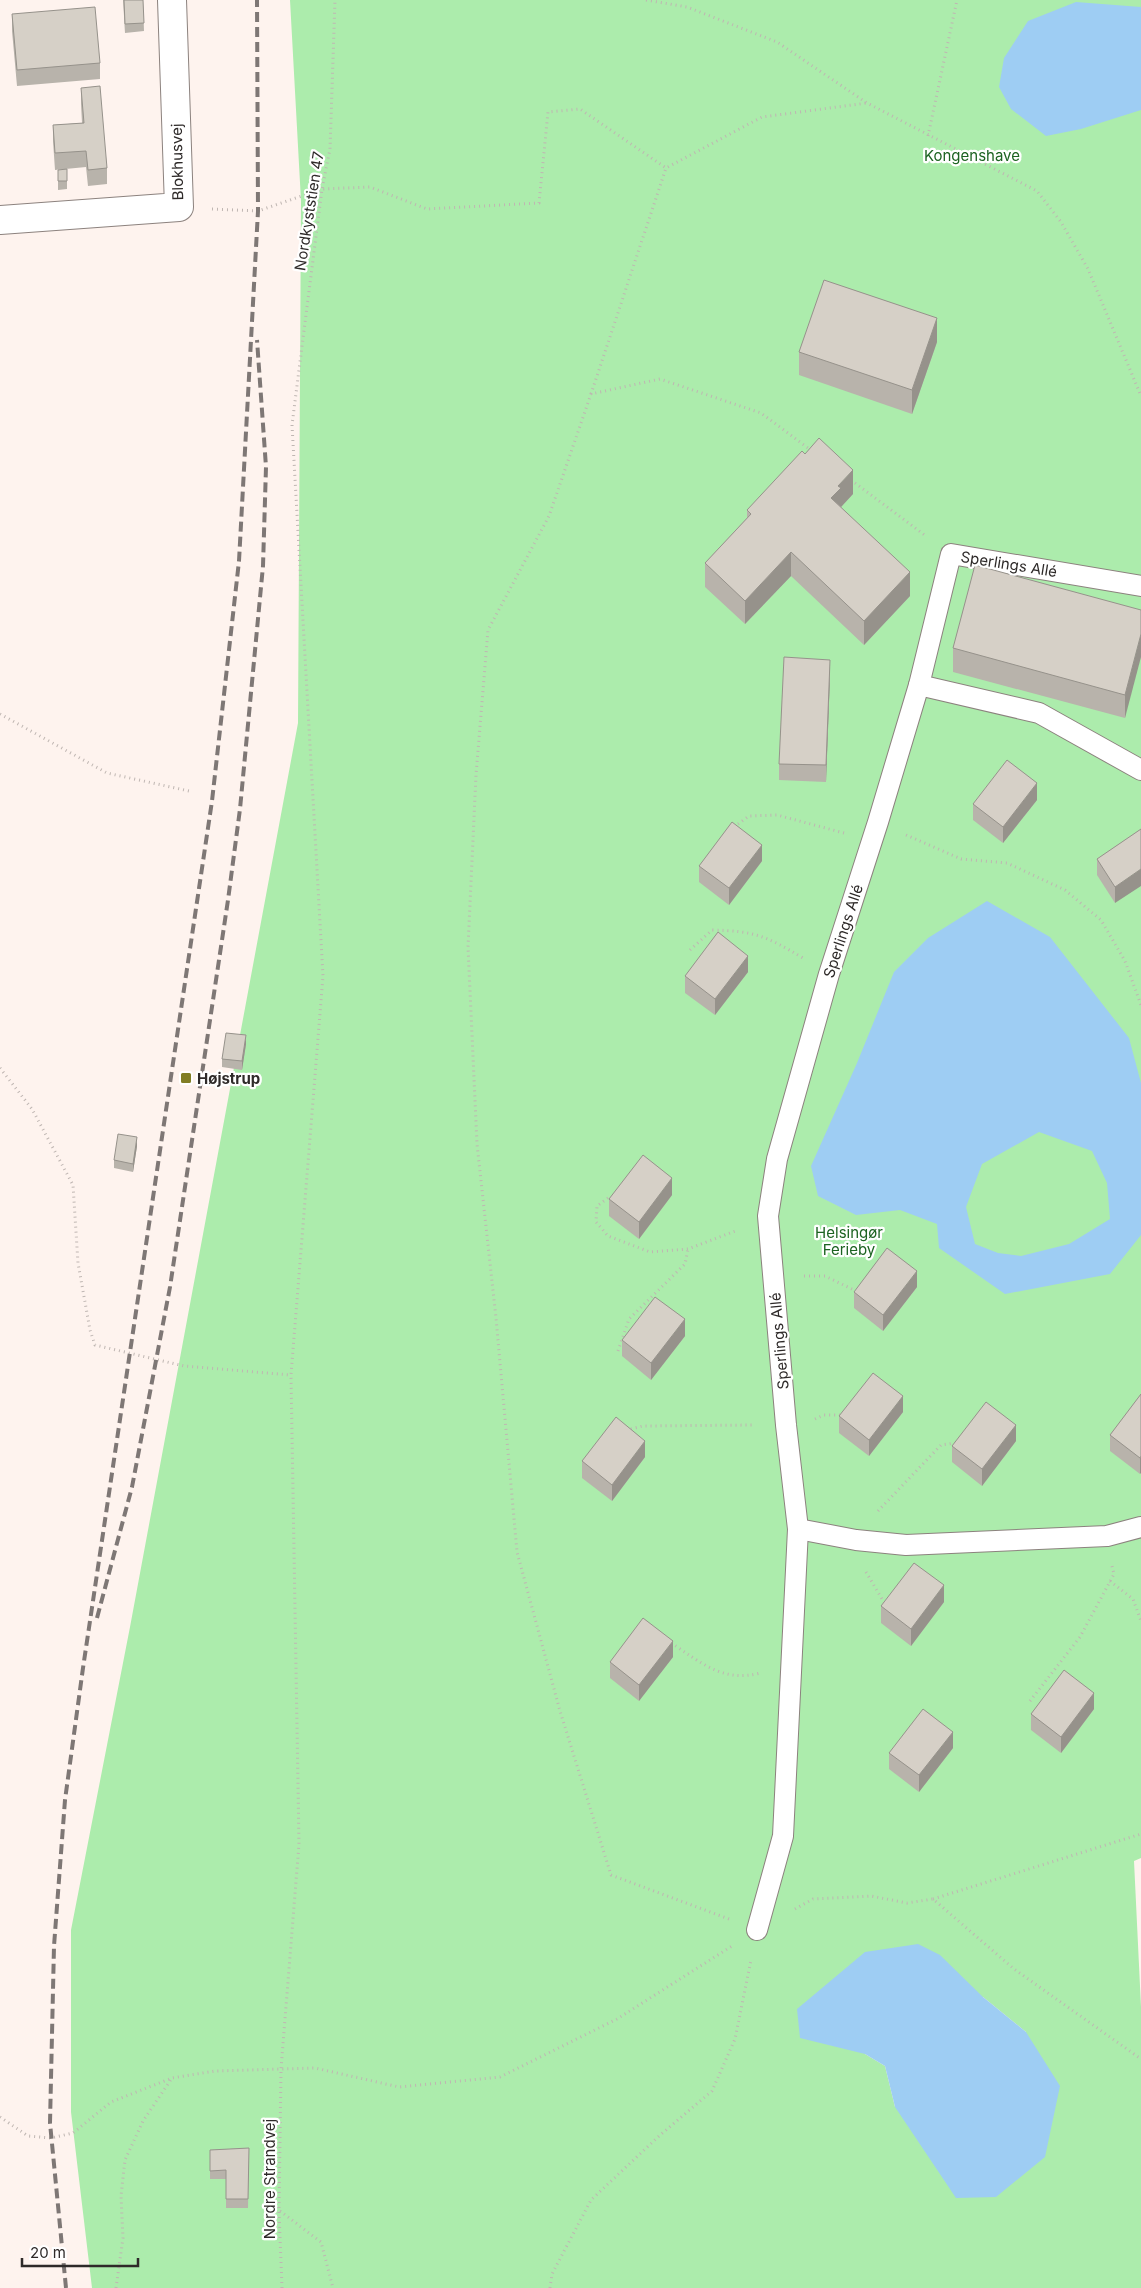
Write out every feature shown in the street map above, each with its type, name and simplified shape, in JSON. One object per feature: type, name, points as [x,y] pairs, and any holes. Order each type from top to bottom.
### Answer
[{"type":"street","name":"Blokhusvej","points":[[0,220],[179,207],[172,0]]},
{"type":"lane","name":"Sperlings Allé","points":[[757,1930],[782,1836],[798,1529],[786,1425],[768,1216],[776,1159],[829,974],[878,822],[919,685],[951,554],[1141,586]]},
{"type":"lane","points":[[919,685],[1039,713],[1141,770]]},
{"type":"lane","points":[[798,1529],[856,1540],[906,1545],[1107,1536],[1141,1527]]},
{"type":"path","name":"Nordkyststien 47","points":[[291,1375],[323,976],[292,425],[322,189],[330,148],[335,0]]},
{"type":"path","points":[[646,0],[687,6],[777,42],[866,104],[1037,191],[1061,222],[1088,269],[1141,396]]},
{"type":"path","points":[[928,136],[957,0]]},
{"type":"path","points":[[757,1930],[611,1875],[560,1711],[517,1552],[496,1318],[477,1144],[468,947],[476,775],[488,630],[549,516],[592,394],[666,168],[762,117],[866,104]]},
{"type":"path","points":[[179,207],[258,210],[322,189],[370,187],[427,209],[539,203],[548,112],[580,109],[666,168]]},
{"type":"path","points":[[592,394],[660,379],[762,413],[817,454]]},
{"type":"path","points":[[848,478],[951,554]]},
{"type":"path","points":[[0,714],[107,773],[189,791]]},
{"type":"path","points":[[731,829],[749,816],[777,815],[871,841]]},
{"type":"path","points":[[878,822],[961,859],[1007,863],[1064,890],[1101,920],[1126,961],[1141,1006]]},
{"type":"path","points":[[690,950],[712,930],[744,931],[771,939],[829,974]]},
{"type":"path","points":[[0,1068],[32,1109],[73,1185],[78,1263],[90,1330],[95,1345],[184,1366],[291,1375]]},
{"type":"path","points":[[608,1198],[597,1206],[596,1222],[608,1236],[650,1252],[688,1249],[723,1238],[768,1216]]},
{"type":"path","points":[[618,1351],[628,1320],[685,1264],[688,1249]]},
{"type":"path","points":[[774,1281],[805,1276],[825,1276],[856,1291]]},
{"type":"path","name":"Nordre Strandvej","points":[[282,2288],[279,2210],[281,2069],[299,1844],[291,1375]]},
{"type":"path","points":[[621,1431],[643,1426],[786,1425]]},
{"type":"path","points":[[1030,1701],[1080,1637],[1114,1574],[1107,1536]]},
{"type":"path","points":[[1110,1581],[1133,1599],[1141,1621]]},
{"type":"path","points":[[666,1640],[715,1672],[744,1677],[792,1664]]},
{"type":"path","points":[[0,2117],[28,2136],[51,2138],[72,2133],[111,2102],[172,2078],[215,2071],[315,2068],[399,2087],[500,2077],[617,2018],[757,1930],[813,1899],[871,1896],[907,1903],[933,1899],[1141,1834]]},
{"type":"path","points":[[933,1899],[1014,1969],[1141,2059]]},
{"type":"path","points":[[550,2288],[552,2274],[591,2200],[659,2136],[712,2091],[735,2039],[757,1930]]},
{"type":"path","points":[[116,2288],[123,2238],[121,2196],[125,2160],[143,2121],[172,2078]]},
{"type":"path","points":[[279,2210],[321,2242],[333,2288]]},
{"type":"green space","points":[[290,0],[1141,0],[1141,1858],[1134,1861],[1141,2007],[1141,2288],[92,2288],[71,2112],[71,1930],[130,1627],[298,723],[301,201]],"holes":[[[983,1997],[1026,2032],[895,2107],[885,2066],[865,2054]]]},
{"type":"water","points":[[1076,2],[1141,7],[1141,110],[1081,129],[1046,136],[1011,109],[999,87],[1004,58],[1028,21]]},
{"type":"water","points":[[987,901],[1050,937],[1129,1038],[1141,1083],[1141,1235],[1110,1274],[1005,1294],[939,1248],[937,1224],[900,1210],[856,1215],[818,1196],[811,1166],[857,1063],[894,972],[928,938]],"holes":[[[1039,1132],[1092,1151],[1107,1183],[1110,1219],[1069,1244],[1021,1256],[998,1253],[975,1244],[966,1207],[982,1164]]]},
{"type":"water","points":[[918,1944],[940,1955],[983,1997],[1026,2032],[1060,2086],[1045,2157],[996,2197],[956,2198],[895,2107],[885,2066],[865,2054],[800,2038],[797,2009],[865,1952]]},
{"type":"building","points":[[124,0],[143,0],[144,23],[125,24]]},
{"type":"building","points":[[95,7],[100,63],[17,70],[12,14]]},
{"type":"building","points":[[100,86],[107,168],[88,170],[86,151],[55,153],[53,125],[84,123],[81,88]]},
{"type":"building","points":[[67,169],[67,181],[58,181],[58,170]]},
{"type":"building","points":[[824,280],[937,318],[912,390],[799,352]]},
{"type":"building","points":[[819,438],[853,470],[838,486],[841,488],[831,498],[910,572],[864,621],[791,552],[745,601],[705,563],[751,514],[747,510],[802,451],[805,454]]},
{"type":"building","points":[[975,565],[1141,610],[1141,634],[1125,695],[953,648]]},
{"type":"building","points":[[784,657],[830,660],[826,765],[779,764]]},
{"type":"building","points":[[1007,760],[1037,783],[1003,827],[973,804]]},
{"type":"building","points":[[732,822],[762,845],[729,888],[699,866]]},
{"type":"building","points":[[1141,829],[1141,869],[1115,887],[1097,859]]},
{"type":"building","points":[[718,932],[748,956],[715,999],[685,976]]},
{"type":"building","points":[[226,1033],[246,1035],[242,1061],[222,1059]]},
{"type":"building","points":[[118,1134],[137,1137],[133,1164],[114,1160]]},
{"type":"building","points":[[643,1155],[672,1178],[639,1222],[609,1199]]},
{"type":"building","points":[[887,1248],[917,1271],[883,1315],[854,1292]]},
{"type":"building","points":[[655,1297],[685,1319],[651,1363],[622,1340]]},
{"type":"building","points":[[873,1373],[903,1396],[869,1440],[839,1416]]},
{"type":"building","points":[[1141,1394],[1141,1456],[1140,1458],[1110,1435]]},
{"type":"building","points":[[986,1402],[1016,1425],[982,1469],[952,1446]]},
{"type":"building","points":[[616,1417],[645,1441],[612,1485],[582,1461]]},
{"type":"building","points":[[914,1563],[944,1585],[911,1629],[881,1606]]},
{"type":"building","points":[[643,1618],[673,1641],[639,1685],[610,1662]]},
{"type":"building","points":[[1064,1670],[1094,1693],[1061,1737],[1031,1714]]},
{"type":"building","points":[[923,1709],[953,1732],[919,1775],[889,1753]]},
{"type":"building","points":[[249,2148],[248,2199],[226,2199],[226,2170],[210,2171],[210,2150]]},
{"type":"railway","points":[[66,2288],[50,2123],[54,1946],[65,1800],[212,801],[239,561],[258,211],[257,0]]},
{"type":"railway","points":[[97,1618],[132,1487],[170,1287],[240,809],[263,566],[266,467],[257,340]]},
{"type":"place","name":"Højstrup","points":[[186,1078]]},
{"type":"park label","name":"Kongenshave","points":[[972,155]]},
{"type":"park label","name":"Helsingør Ferieby","points":[[849,1240]]}]
